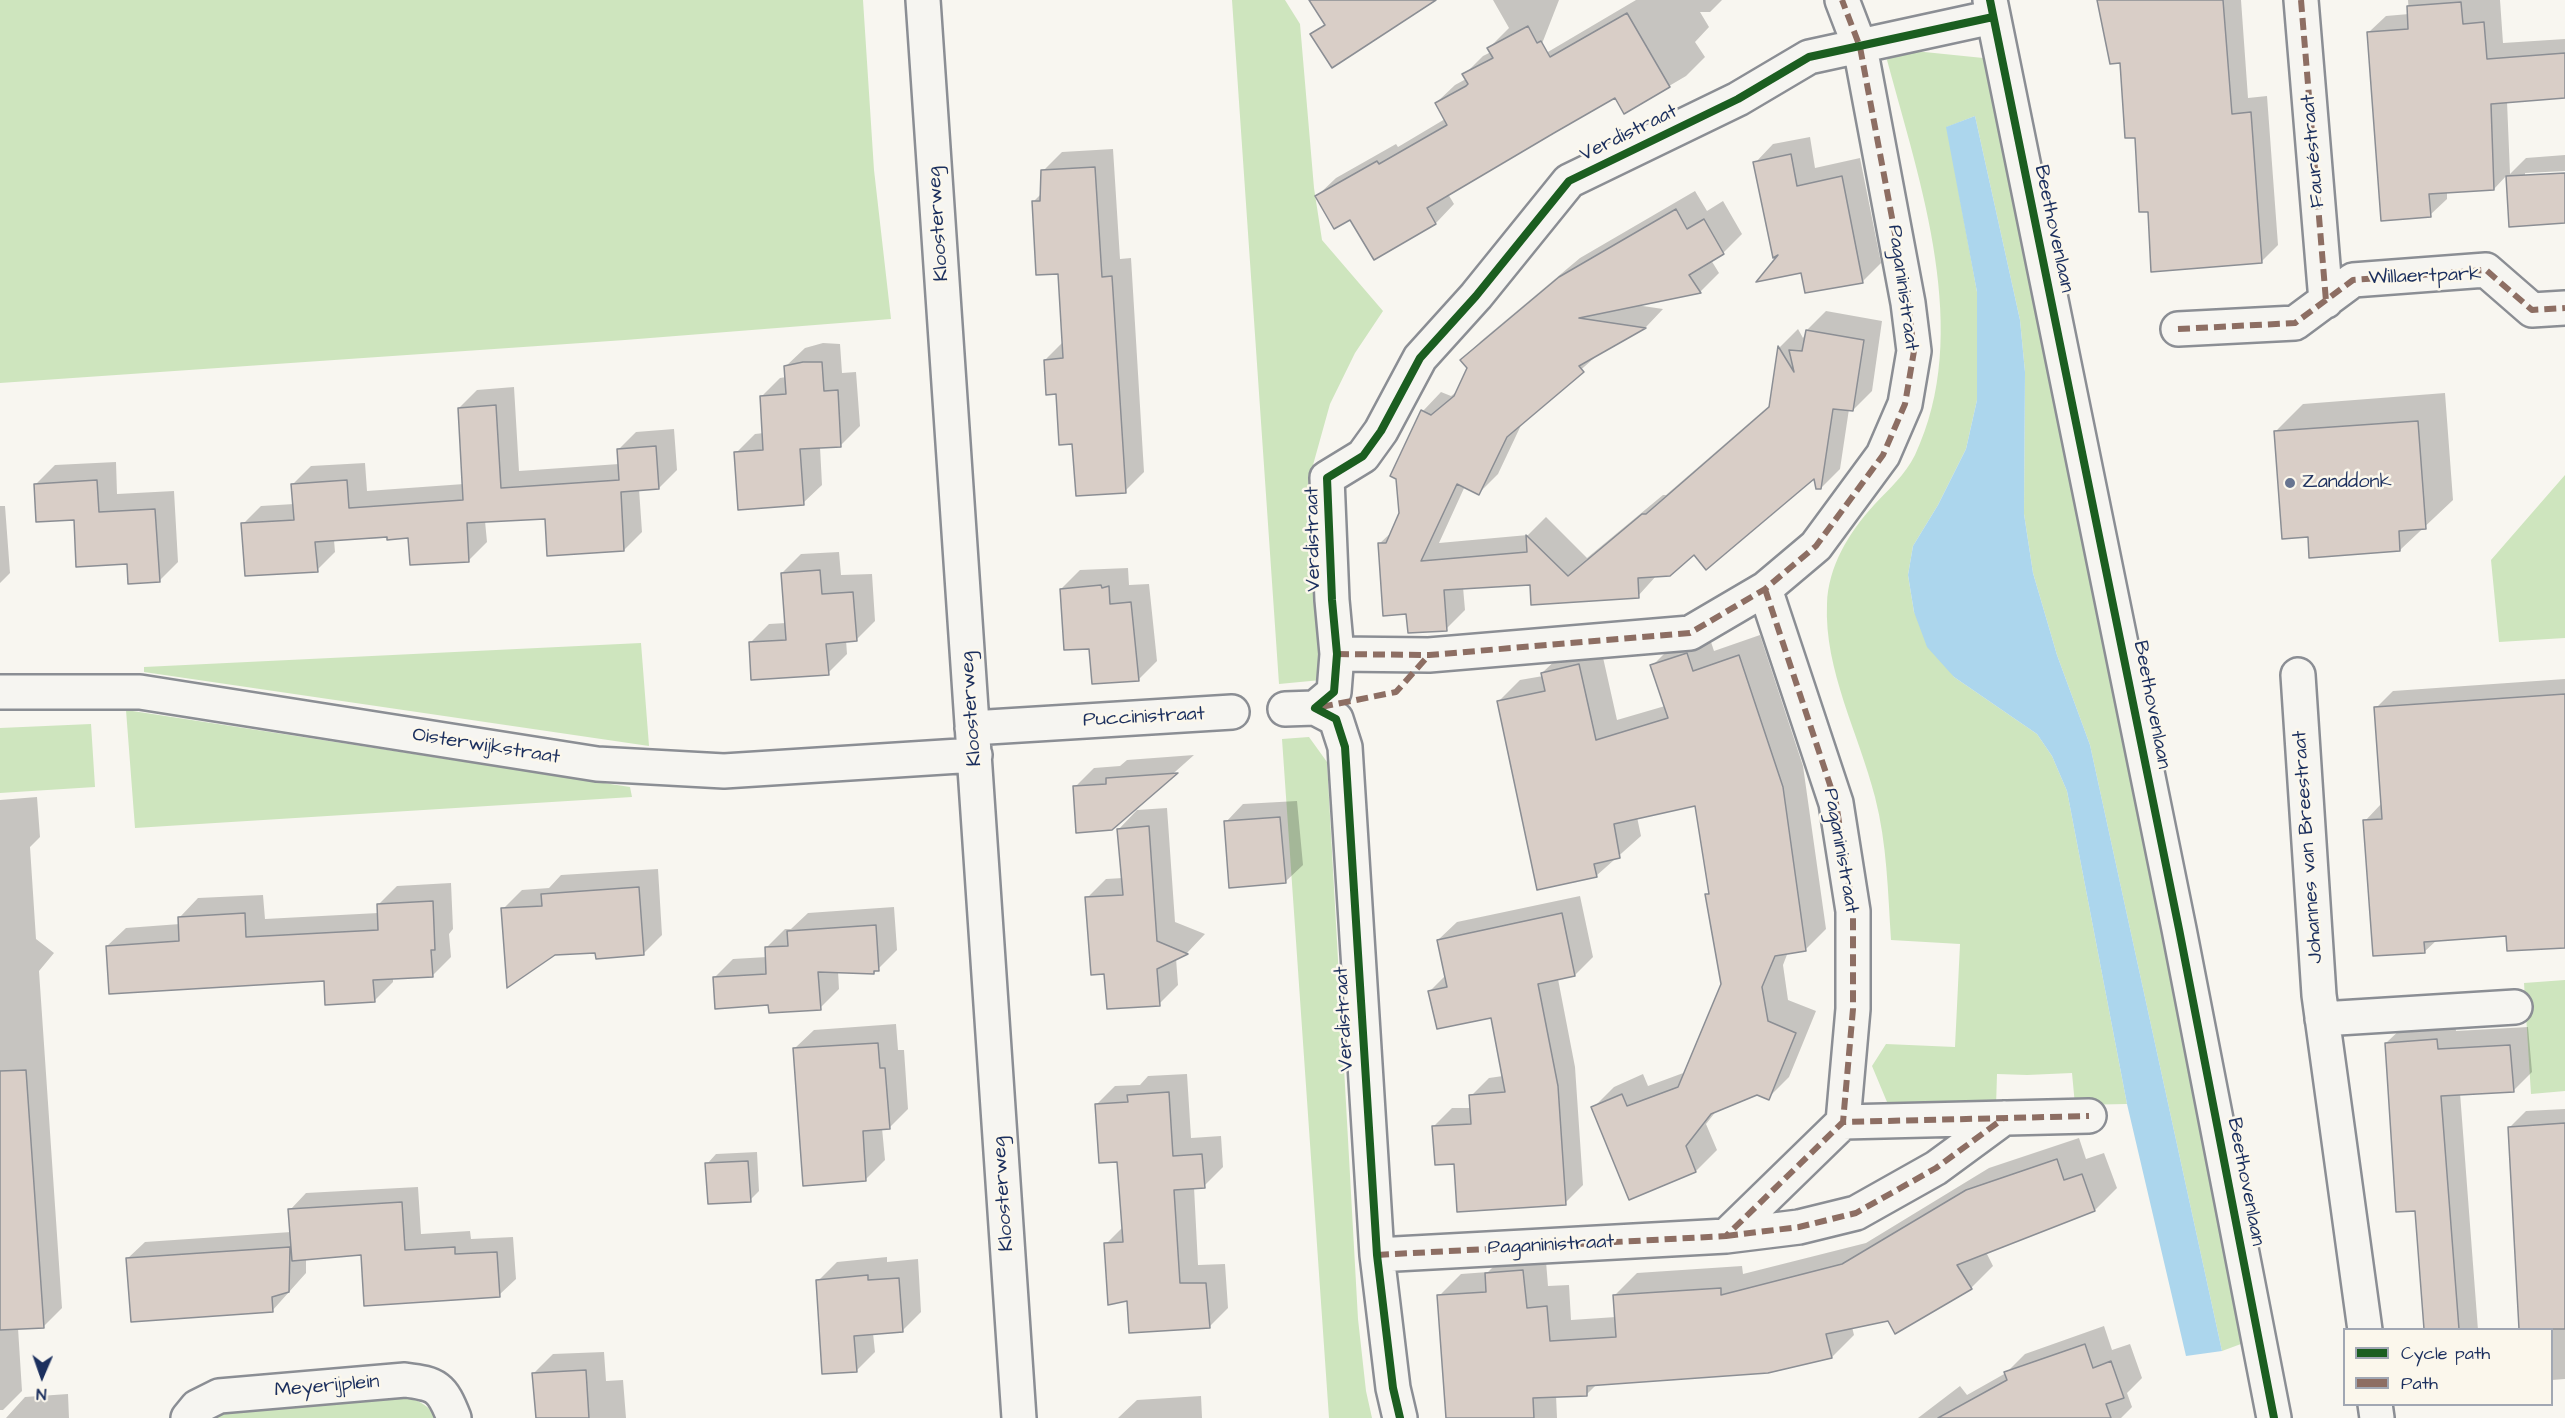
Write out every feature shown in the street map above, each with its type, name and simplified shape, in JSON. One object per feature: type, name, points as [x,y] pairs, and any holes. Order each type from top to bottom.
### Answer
[{"type":"street","name":"Kloosterweg","points":[[923,0],[1019,1418]]},
{"type":"street","name":"Paganinistraat","points":[[1337,654],[1429,655],[1690,633],[1766,589],[1816,546],[1883,455],[1905,404],[1914,351],[1908,303],[1860,47],[1842,0]]},
{"type":"street","name":"Fauréstraat","points":[[2301,0],[2326,301]]},
{"type":"street","name":"Verdistraat","points":[[1400,1418],[1393,1388],[1377,1255],[1345,747],[1336,719],[1300,709],[1334,692],[1337,654],[1332,600],[1327,478],[1363,456],[1381,431],[1420,358],[1476,296],[1569,181],[1738,99],[1809,57],[1860,47],[1991,8]]},
{"type":"street","name":"Beethovenlaan","points":[[1991,8],[2179,929],[2274,1418]]},
{"type":"street","name":"Willaertpark","points":[[2178,329],[2295,323],[2353,280],[2486,270],[2532,310],[2565,308]]},
{"type":"street","name":"Paganinistraat","points":[[1766,589],[1836,803],[1853,911],[1853,1009],[1843,1122]]},
{"type":"street","name":"Johannes van Breestraat","points":[[2298,675],[2322,1019],[2365,1328]]},
{"type":"street","name":"Oisterwijkstraat","points":[[0,692],[140,692],[597,764],[640,767],[724,771],[974,741]]},
{"type":"street","name":"Puccinistraat","points":[[974,741],[1232,712]]},
{"type":"street","points":[[2322,1019],[2515,1007]]},
{"type":"street","points":[[1726,1236],[1843,1122],[2089,1116]]},
{"type":"street","name":"Paganinistraat","points":[[1377,1255],[1726,1236],[1799,1227],[1856,1213],[1936,1168],[2004,1118]]},
{"type":"street","name":"Meyerijplein","points":[[189,1418],[197,1407],[219,1396],[405,1380],[430,1383],[446,1397],[454,1418]]},
{"type":"green space","points":[[0,0],[863,0],[874,170],[891,319],[625,340],[0,383]]},
{"type":"green space","points":[[1232,0],[1285,0],[1300,24],[1314,188],[1322,240],[1383,311],[1355,353],[1330,404],[1308,483],[1321,680],[1279,684]]},
{"type":"green space","points":[[1895,49],[1993,59],[2249,1341],[2222,1351],[2090,745],[2057,655],[2033,573],[2024,514],[2025,372],[2020,320],[1975,116],[1947,127],[1977,292],[1977,400],[1966,449],[1938,505],[1913,546],[1908,575],[1914,612],[1954,677],[2037,734],[2052,756],[2067,791],[2127,1104],[2075,1105],[2072,1073],[1997,1074],[1996,1107],[1920,1111],[1887,1102],[1872,1066],[1886,1044],[1955,1047],[1960,944],[1891,940],[1886,868],[1879,814],[1837,677],[1828,629],[1828,590],[1836,564],[1848,538],[1902,475],[1915,455],[1932,408],[1940,359],[1940,309],[1935,258],[1926,207],[1887,60]]},
{"type":"green space","points":[[2565,475],[2565,638],[2499,642],[2491,560]]},
{"type":"green space","points":[[641,643],[649,746],[144,672],[144,667]]},
{"type":"green space","points":[[126,710],[630,787],[632,797],[135,828]]},
{"type":"green space","points":[[91,724],[95,787],[0,793],[0,728]]},
{"type":"green space","points":[[1309,737],[1327,762],[1358,1319],[1366,1391],[1372,1418],[1329,1418],[1282,739]]},
{"type":"green space","points":[[2565,980],[2565,1091],[2531,1094],[2524,983]]},
{"type":"green space","points":[[405,1397],[424,1404],[438,1418],[217,1418],[221,1414],[240,1408]]},
{"type":"water","points":[[1975,116],[2020,320],[2025,372],[2024,514],[2033,573],[2057,655],[2090,745],[2222,1351],[2186,1356],[2127,1104],[2067,791],[2052,756],[2037,734],[1954,677],[1927,647],[1914,612],[1908,575],[1913,546],[1938,505],[1966,449],[1977,400],[1977,292],[1946,127]]},
{"type":"building","points":[[1309,0],[1436,0],[1332,68],[1310,34],[1325,25]]},
{"type":"building","points":[[2097,0],[2223,0],[2232,114],[2251,112],[2262,263],[2151,272],[2148,212],[2139,212],[2135,138],[2125,138],[2120,63],[2110,64]]},
{"type":"building","points":[[2461,2],[2463,24],[2484,22],[2487,59],[2565,53],[2565,98],[2491,104],[2494,190],[2429,194],[2431,217],[2381,221],[2367,32],[2408,29],[2407,6]]},
{"type":"building","points":[[1627,13],[1670,87],[1624,114],[1615,98],[1554,133],[1427,208],[1436,224],[1374,260],[1350,220],[1334,229],[1315,196],[1377,161],[1379,164],[1447,125],[1435,103],[1468,84],[1462,74],[1493,58],[1487,48],[1528,26],[1537,43],[1541,41],[1550,57]]},
{"type":"building","points":[[1791,154],[1797,186],[1842,176],[1863,283],[1805,293],[1801,273],[1756,282],[1778,255],[1773,258],[1753,162]]},
{"type":"building","points":[[1095,167],[1102,277],[1112,276],[1126,493],[1076,496],[1072,444],[1059,445],[1056,394],[1046,395],[1044,360],[1063,358],[1058,274],[1036,275],[1032,201],[1040,201],[1041,170]]},
{"type":"building","points":[[2565,173],[2565,223],[2509,227],[2506,176]]},
{"type":"building","points":[[1676,209],[1687,229],[1704,219],[1724,254],[1689,275],[1701,293],[1579,318],[1646,328],[1579,366],[1584,372],[1507,437],[1479,495],[1457,484],[1421,561],[1527,552],[1526,535],[1568,576],[1642,514],[1646,514],[1769,407],[1778,346],[1794,372],[1789,350],[1802,351],[1806,330],[1864,340],[1853,411],[1833,409],[1821,489],[1816,489],[1814,479],[1706,570],[1694,555],[1670,576],[1638,578],[1639,598],[1531,605],[1530,585],[1444,590],[1447,631],[1408,633],[1406,614],[1383,616],[1378,543],[1386,543],[1399,513],[1396,479],[1390,476],[1421,410],[1431,415],[1454,396],[1467,368],[1460,360],[1559,277]]},
{"type":"building","points":[[803,362],[822,362],[824,391],[838,390],[841,447],[800,449],[804,505],[738,510],[734,452],[763,450],[760,396],[786,394],[784,366]]},
{"type":"building","points":[[496,405],[501,488],[619,480],[617,449],[656,446],[659,489],[621,492],[624,551],[547,556],[545,519],[467,523],[469,562],[410,565],[408,538],[387,540],[387,537],[315,542],[318,572],[245,576],[241,523],[294,520],[291,484],[347,480],[349,508],[463,500],[458,408]]},
{"type":"building","points":[[2418,421],[2426,529],[2399,531],[2400,551],[2309,558],[2308,537],[2282,539],[2274,431]]},
{"type":"building","points":[[97,480],[99,512],[155,509],[160,582],[128,584],[127,564],[76,567],[74,520],[36,522],[34,484]]},
{"type":"building","points":[[820,570],[822,594],[853,592],[857,641],[826,644],[829,675],[751,680],[749,642],[786,640],[781,573]]},
{"type":"building","points":[[1101,585],[1102,588],[1109,586],[1110,604],[1131,602],[1139,681],[1092,684],[1089,649],[1064,650],[1060,589]]},
{"type":"building","points":[[1687,653],[1693,671],[1739,655],[1783,787],[1806,951],[1775,956],[1762,987],[1768,1021],[1796,1033],[1769,1100],[1757,1095],[1711,1114],[1686,1146],[1696,1172],[1629,1200],[1591,1107],[1622,1094],[1627,1106],[1678,1087],[1721,984],[1705,894],[1709,894],[1695,806],[1614,824],[1620,858],[1594,864],[1597,877],[1537,890],[1497,701],[1545,691],[1541,673],[1579,664],[1596,740],[1668,718],[1650,665]]},
{"type":"building","points":[[2565,694],[2565,948],[2507,951],[2506,936],[2424,942],[2425,953],[2373,956],[2363,820],[2382,819],[2374,707]]},
{"type":"building","points":[[1178,773],[1112,830],[1076,833],[1073,786],[1106,784],[1106,778]]},
{"type":"building","points":[[1280,817],[1286,883],[1229,888],[1224,821]]},
{"type":"building","points":[[1149,826],[1157,941],[1188,954],[1157,969],[1160,1006],[1107,1009],[1104,974],[1091,975],[1085,897],[1123,895],[1117,829]]},
{"type":"building","points":[[639,887],[644,955],[596,959],[595,953],[555,955],[507,988],[501,908],[542,906],[541,894]]},
{"type":"building","points":[[433,901],[435,950],[431,950],[433,977],[373,980],[375,1002],[325,1005],[324,981],[109,994],[106,946],[179,941],[178,917],[245,913],[246,937],[378,930],[377,904]]},
{"type":"building","points":[[1562,913],[1575,976],[1538,984],[1558,1086],[1566,1205],[1457,1212],[1454,1164],[1435,1165],[1432,1126],[1471,1124],[1469,1095],[1505,1092],[1491,1018],[1437,1029],[1428,991],[1447,987],[1437,940]]},
{"type":"building","points":[[876,925],[879,971],[874,971],[874,974],[818,972],[821,1010],[769,1013],[768,1005],[715,1009],[713,977],[766,974],[765,947],[788,946],[787,931]]},
{"type":"building","points":[[2437,1039],[2438,1049],[2510,1045],[2514,1092],[2441,1096],[2459,1328],[2424,1328],[2415,1211],[2396,1212],[2385,1043]]},
{"type":"building","points":[[878,1043],[880,1068],[885,1068],[890,1129],[863,1131],[866,1181],[803,1186],[793,1048]]},
{"type":"building","points":[[26,1070],[44,1328],[0,1330],[0,1071]]},
{"type":"building","points":[[1169,1092],[1173,1156],[1202,1154],[1205,1188],[1174,1190],[1180,1283],[1206,1283],[1210,1328],[1129,1333],[1127,1301],[1108,1305],[1104,1243],[1123,1242],[1117,1162],[1099,1163],[1095,1104],[1128,1102],[1127,1095]]},
{"type":"building","points":[[2565,1123],[2565,1329],[2519,1328],[2508,1127]]},
{"type":"building","points":[[2057,1159],[2064,1180],[2082,1174],[2095,1211],[1957,1265],[1972,1289],[1895,1334],[1888,1321],[1826,1334],[1832,1358],[1768,1373],[1587,1386],[1587,1396],[1533,1398],[1534,1418],[1446,1418],[1437,1295],[1486,1292],[1485,1273],[1523,1270],[1527,1308],[1547,1306],[1550,1341],[1616,1337],[1613,1295],[1721,1288],[1721,1295],[1842,1264],[1966,1190]]},
{"type":"building","points":[[748,1161],[751,1202],[708,1204],[705,1163]]},
{"type":"building","points":[[402,1202],[405,1250],[455,1247],[455,1254],[497,1252],[500,1297],[364,1306],[361,1255],[292,1261],[288,1209]]},
{"type":"building","points":[[290,1247],[289,1292],[272,1297],[273,1312],[131,1322],[126,1258]]},
{"type":"building","points":[[868,1275],[868,1280],[899,1278],[903,1332],[854,1336],[857,1372],[822,1374],[816,1280]]},
{"type":"building","points":[[2085,1344],[2093,1368],[2111,1361],[2124,1398],[2106,1404],[2111,1418],[1938,1418],[2007,1380],[2004,1372]]},
{"type":"building","points":[[586,1370],[589,1418],[536,1418],[532,1373]]},
{"type":"marked path","points":[[1337,654],[1429,655],[1690,633],[1765,589],[1816,546],[1883,455],[1905,404],[1914,351],[1908,303],[1860,47],[1842,0]]},
{"type":"marked path","points":[[2301,0],[2326,301]]},
{"type":"marked path","points":[[2178,329],[2295,323],[2353,280],[2486,270],[2532,310],[2565,308]]},
{"type":"marked path","points":[[1765,589],[1836,803],[1853,911],[1853,1009],[1843,1122]]},
{"type":"marked path","points":[[1321,707],[1396,692],[1429,655]]},
{"type":"marked path","points":[[1377,1255],[1726,1236],[1843,1122],[2089,1116]]},
{"type":"marked path","points":[[1726,1236],[1799,1227],[1856,1213],[1936,1168],[2004,1118]]},
{"type":"cycle path","points":[[1990,0],[2179,929],[2274,1418]]},
{"type":"cycle path","points":[[1400,1418],[1393,1388],[1377,1255],[1345,747],[1336,719],[1315,708],[1334,692],[1337,654],[1332,600],[1327,478],[1363,456],[1381,431],[1420,358],[1476,296],[1569,181],[1738,99],[1809,57],[1993,17]]},
{"type":"place","name":"Zanddonk","points":[[2290,483]]}]
